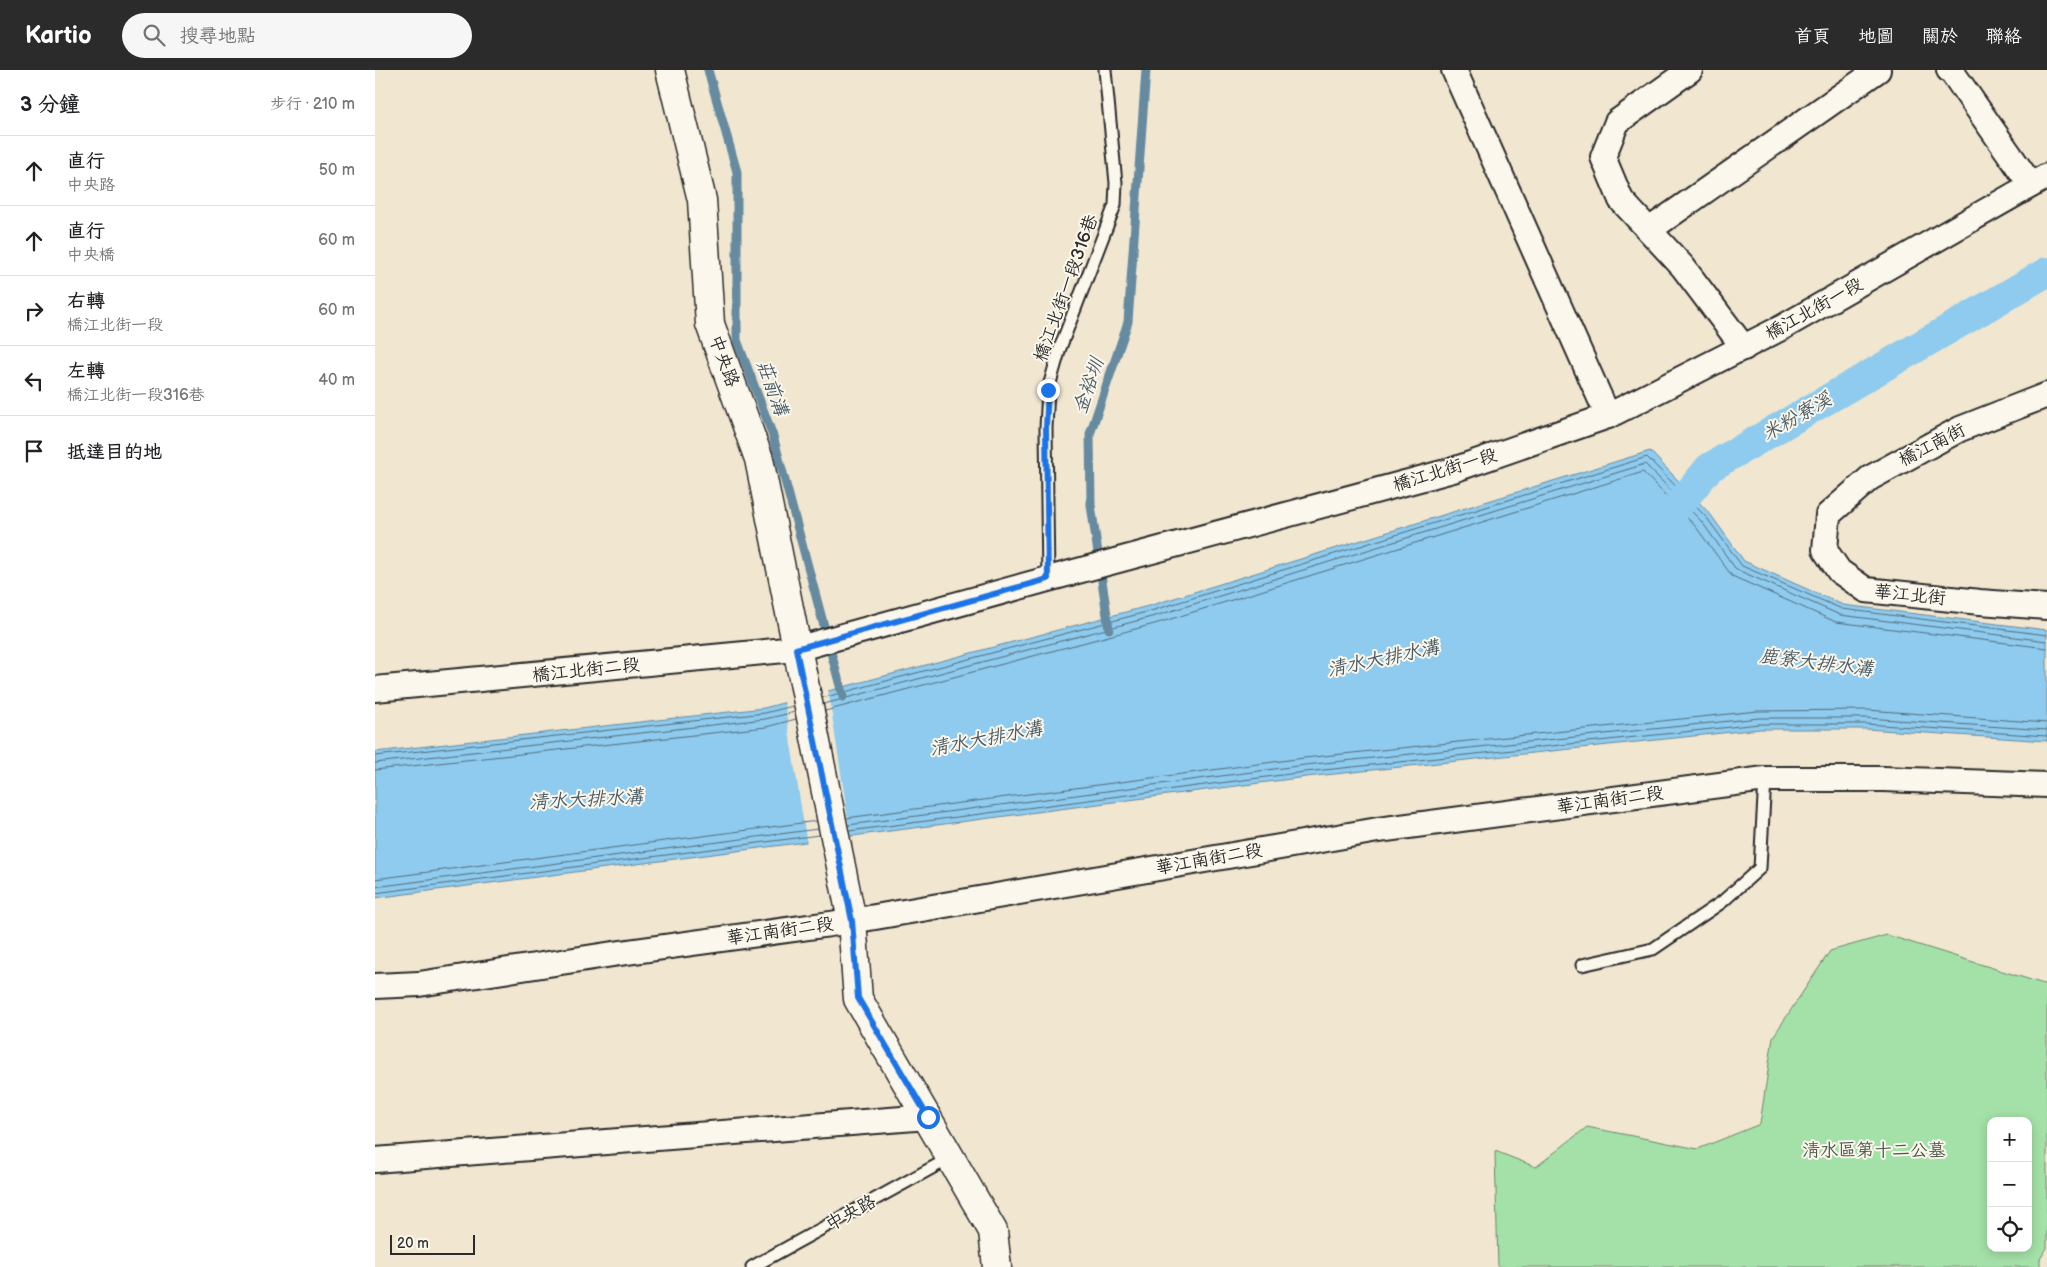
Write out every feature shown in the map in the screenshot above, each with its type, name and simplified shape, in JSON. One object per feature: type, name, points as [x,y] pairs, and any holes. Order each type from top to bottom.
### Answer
[{"type":"street","name":"中央路","points":[[670,70],[702,200],[710,324],[759,459],[852,921]]},
{"type":"street","points":[[1454,70],[1608,416]]},
{"type":"street","points":[[1690,70],[1617,122],[1603,157],[1621,200],[1683,267],[1743,348]]},
{"type":"street","points":[[1649,230],[1878,70]]},
{"type":"street","points":[[1949,70],[1953,72],[2039,181]]},
{"type":"street","name":"橋江北街一段","points":[[796,649],[1453,470],[1608,416],[1783,327],[2039,181]]},
{"type":"street","name":"橋江南街","points":[[1828,515],[1870,478],[1960,429],[2047,395]]},
{"type":"street","name":"華江北街","points":[[1828,515],[1825,550],[1839,571],[1866,590],[1980,602],[2047,606]]},
{"type":"street","name":"橋江北街二段","points":[[375,689],[796,649]]},
{"type":"street","name":"華江南街二段","points":[[375,986],[419,984],[613,954],[852,921],[1378,830],[1765,779],[1883,779],[2047,786]]},
{"type":"street","points":[[852,921],[858,998],[993,1231],[997,1267]]},
{"type":"street","points":[[375,1160],[928,1117]]},
{"type":"lane","name":"橋江北街一段316巷","points":[[1048,579],[1046,428],[1048,390],[1060,348],[1115,205],[1116,183],[1105,70]]},
{"type":"lane","points":[[1582,965],[1653,949],[1722,902],[1760,868],[1765,779]]},
{"type":"lane","name":"中央路","points":[[752,1267],[950,1158]]},
{"type":"green space","name":"清水區第十二公墓","points":[[1887,935],[2047,985],[2047,1248],[2040,1259],[2040,1267],[1498,1267],[1495,1151],[1536,1167],[1587,1127],[1698,1149],[1760,1124],[1773,1037],[1830,951]]},
{"type":"water","points":[[1650,451],[1711,515],[1744,561],[1843,605],[2047,630],[2047,741],[1866,729],[1760,729],[1306,777],[375,898],[375,752],[764,708],[1152,605]]},
{"type":"pier","points":[[828,689],[851,838],[807,844],[784,700]]},
{"type":"waterway","name":"莊前溝","points":[[708,70],[737,172],[737,340],[773,436],[843,697]]},
{"type":"waterway","name":"金裕圳","points":[[1109,629],[1091,505],[1090,434],[1128,322],[1146,70]]},
{"type":"waterway","name":"米粉寮溪","points":[[1664,523],[1709,468],[2047,272]]},
{"type":"route","points":[[928,1117],[858,998],[852,921],[796,649],[1048,579],[1046,428],[1048,390]]},
{"type":"water label","name":"清水大排水溝","points":[[1383,659]]},
{"type":"water label","name":"鹿寮大排水溝","points":[[1816,663]]},
{"type":"water label","name":"清水大排水溝","points":[[986,739]]},
{"type":"water label","name":"清水大排水溝","points":[[586,800]]}]
